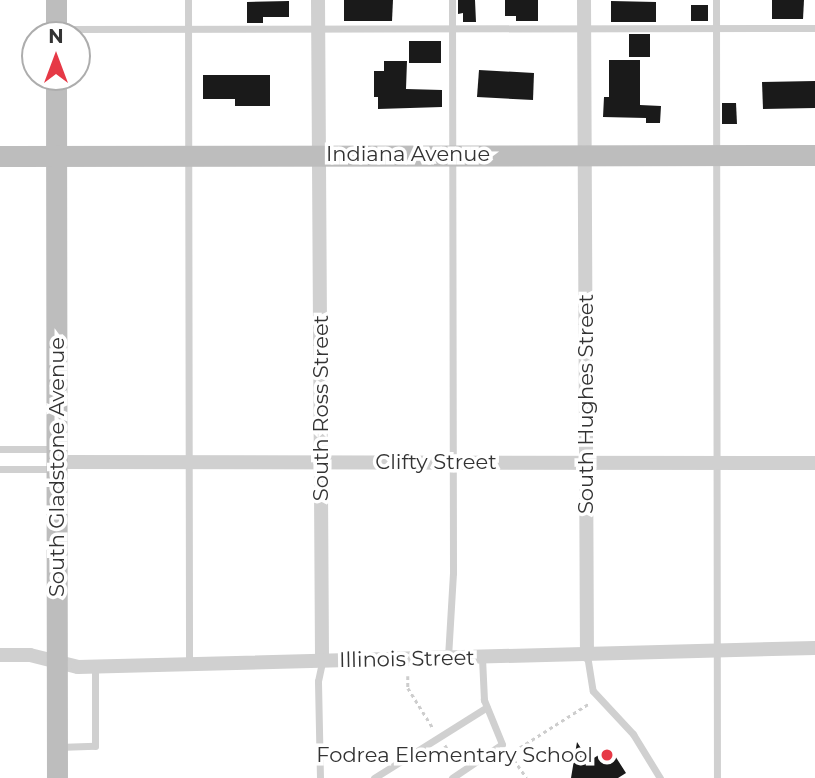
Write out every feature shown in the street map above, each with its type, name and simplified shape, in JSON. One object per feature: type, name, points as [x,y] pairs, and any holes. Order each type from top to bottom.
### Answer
[{"type":"street","points":[[55,0],[56,21]]},
{"type":"street","name":"South Ross Street","points":[[318,0],[319,155],[322,183],[322,661]]},
{"type":"street","name":"South Hughes Street","points":[[584,0],[587,655]]},
{"type":"street","name":"South Gladstone Avenue","points":[[56,91],[57,778]]},
{"type":"street","name":"Indiana Avenue","points":[[0,156],[584,153],[815,155]]},
{"type":"street","name":"Clifty Street","points":[[57,460],[815,463]]},
{"type":"street","name":"Illinois Street","points":[[0,655],[30,655],[78,667],[815,648]]},
{"type":"lane","points":[[188,0],[189,664]]},
{"type":"lane","points":[[449,658],[453,462],[452,0]]},
{"type":"lane","points":[[716,0],[717,778]]},
{"type":"lane","points":[[91,31],[815,28]]},
{"type":"lane","points":[[0,449],[57,460]]},
{"type":"lane","points":[[0,469],[57,460]]},
{"type":"lane","points":[[587,655],[593,691],[632,734],[660,778]]},
{"type":"lane","points":[[452,778],[502,744],[484,700],[482,657]]},
{"type":"lane","points":[[320,778],[318,681],[322,661]]},
{"type":"lane","points":[[57,747],[95,746],[95,666]]},
{"type":"lane","points":[[374,778],[487,707]]},
{"type":"path","points":[[501,760],[587,704]]},
{"type":"path","points":[[510,754],[527,778]]},
{"type":"building","points":[[344,0],[393,0],[392,21],[344,21]]},
{"type":"building","points":[[458,0],[475,0],[476,22],[463,22],[463,13],[458,14]]},
{"type":"building","points":[[505,0],[538,0],[538,21],[516,21],[516,16],[505,16]]},
{"type":"building","points":[[772,0],[804,0],[803,19],[772,19]]},
{"type":"building","points":[[289,1],[289,17],[263,17],[263,23],[247,23],[247,2]]},
{"type":"building","points":[[611,1],[656,2],[656,22],[611,22]]},
{"type":"building","points":[[691,5],[708,5],[708,21],[691,21]]},
{"type":"building","points":[[629,34],[650,34],[650,57],[629,57]]},
{"type":"building","points":[[409,41],[441,41],[441,63],[409,63]]},
{"type":"building","points":[[609,60],[640,60],[640,105],[661,106],[660,123],[646,123],[646,118],[603,117],[604,97],[609,97]]},
{"type":"building","points":[[384,61],[407,61],[406,89],[442,90],[442,107],[378,109],[378,97],[374,97],[374,71],[384,71]]},
{"type":"building","points":[[479,70],[534,73],[533,100],[477,97]]},
{"type":"building","points":[[203,75],[270,75],[270,106],[235,106],[235,99],[203,99]]},
{"type":"building","points":[[815,81],[815,108],[763,109],[762,82]]},
{"type":"building","points":[[722,103],[736,103],[737,124],[722,124]]},
{"type":"building","name":"Fodrea Elementary School","points":[[577,742],[589,761],[610,748],[626,773],[618,778],[571,778]]},
{"type":"place","name":"Fodrea Elementary School","points":[[607,755]]}]
